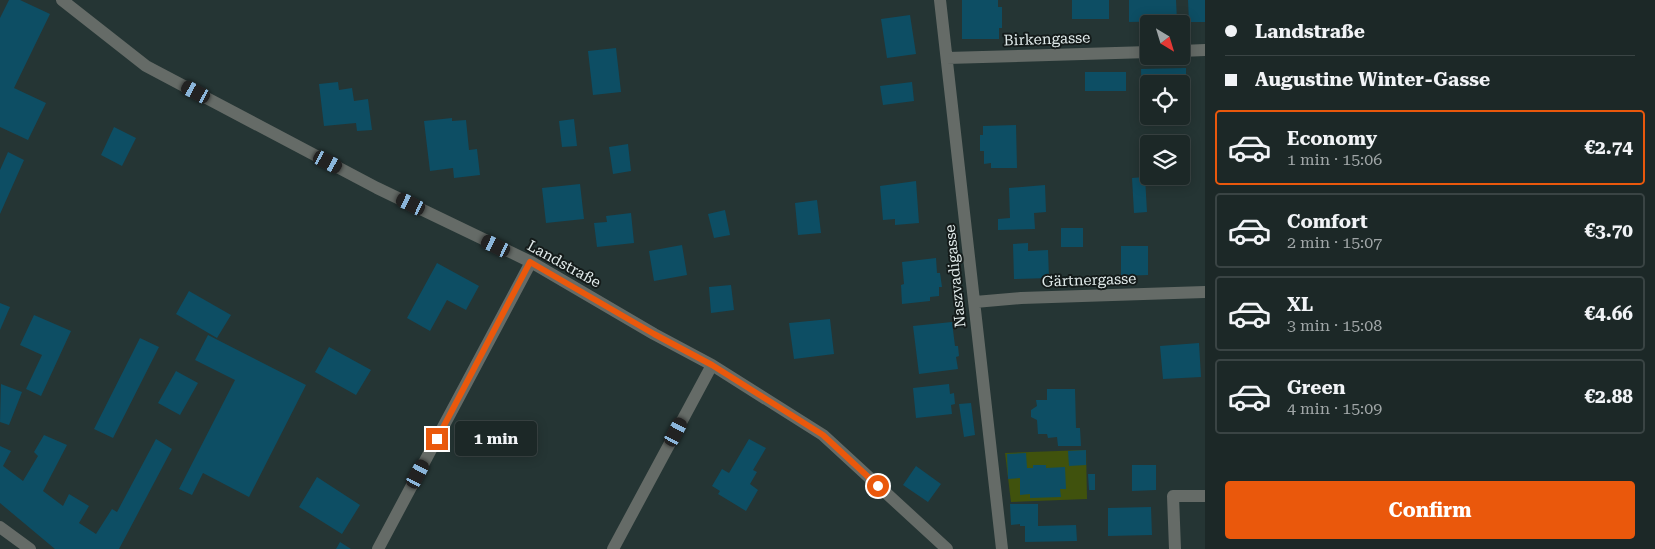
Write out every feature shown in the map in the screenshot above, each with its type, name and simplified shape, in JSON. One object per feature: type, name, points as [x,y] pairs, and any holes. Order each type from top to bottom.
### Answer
[{"type":"street","name":"Landstraße","points":[[62,0],[146,66],[377,188],[530,262],[654,334],[712,365],[823,435],[947,549]]},
{"type":"street","name":"Naszvadigasse","points":[[940,0],[1002,549]]},
{"type":"street","points":[[1190,51],[1205,50]]},
{"type":"street","name":"Birkengasse","points":[[947,58],[1140,52]]},
{"type":"street","points":[[378,549],[530,262]]},
{"type":"street","name":"Gärtnergasse","points":[[975,302],[1021,298],[1205,292]]},
{"type":"street","points":[[613,549],[712,365]]},
{"type":"street","points":[[1175,549],[1173,496],[1205,496]]},
{"type":"street","points":[[0,527],[30,549]]},
{"type":"green space","points":[[1086,450],[1087,499],[1011,502],[1005,453]]},
{"type":"building","points":[[9,0],[20,0],[50,14],[14,88],[46,103],[28,140],[0,127],[0,18]]},
{"type":"building","points":[[962,0],[998,0],[998,7],[1002,7],[1002,28],[999,28],[999,39],[962,39]]},
{"type":"building","points":[[1072,0],[1109,0],[1109,19],[1072,19]]},
{"type":"building","points":[[1129,0],[1176,0],[1177,15],[1140,15],[1140,22],[1129,22]]},
{"type":"building","points":[[1188,0],[1205,0],[1205,22],[1190,22]]},
{"type":"building","points":[[910,15],[916,54],[887,58],[881,19]]},
{"type":"building","points":[[616,48],[621,92],[593,95],[588,51]]},
{"type":"building","points":[[1186,68],[1186,75],[1141,75],[1141,69]]},
{"type":"building","points":[[1085,72],[1126,72],[1126,91],[1085,91]]},
{"type":"building","points":[[338,82],[339,90],[352,88],[354,101],[368,99],[372,130],[357,131],[356,123],[324,126],[319,84]]},
{"type":"building","points":[[912,82],[914,101],[883,105],[880,86]]},
{"type":"building","points":[[452,118],[452,121],[466,120],[469,150],[477,149],[480,175],[454,178],[453,168],[430,171],[424,121]]},
{"type":"building","points":[[574,119],[577,146],[562,147],[559,121]]},
{"type":"building","points":[[1016,125],[1017,168],[991,168],[991,163],[984,164],[984,151],[980,151],[980,135],[983,135],[983,126]]},
{"type":"building","points":[[114,127],[136,138],[122,166],[101,155]]},
{"type":"building","points":[[628,144],[631,171],[613,174],[609,147]]},
{"type":"building","points":[[8,152],[24,160],[0,214],[0,170]]},
{"type":"building","points":[[1140,177],[1140,185],[1145,185],[1147,212],[1134,213],[1132,178]]},
{"type":"building","points":[[916,181],[919,223],[895,225],[895,219],[883,220],[880,186]]},
{"type":"building","points":[[580,184],[584,219],[546,223],[542,188]]},
{"type":"building","points":[[1045,185],[1046,212],[1034,213],[1035,229],[998,230],[998,219],[1010,218],[1009,188]]},
{"type":"building","points":[[817,200],[821,233],[798,235],[795,203]]},
{"type":"building","points":[[725,210],[730,235],[714,238],[708,214]]},
{"type":"building","points":[[631,213],[634,243],[597,247],[594,223],[607,222],[606,216]]},
{"type":"building","points":[[1061,228],[1083,228],[1083,247],[1061,247]]},
{"type":"building","points":[[1028,243],[1028,251],[1048,250],[1049,278],[1014,279],[1013,244]]},
{"type":"building","points":[[682,245],[687,275],[654,281],[649,251]]},
{"type":"building","points":[[1121,246],[1148,246],[1148,275],[1121,276]]},
{"type":"building","points":[[936,258],[937,273],[940,273],[942,287],[939,287],[939,296],[930,297],[930,301],[902,304],[901,285],[904,284],[902,262]]},
{"type":"building","points":[[437,263],[479,286],[466,310],[447,300],[430,331],[407,318]]},
{"type":"building","points":[[731,285],[734,310],[711,313],[709,287]]},
{"type":"building","points":[[189,291],[231,315],[217,338],[176,314]]},
{"type":"building","points":[[0,303],[10,307],[0,330]]},
{"type":"building","points":[[34,315],[71,331],[41,396],[26,389],[42,355],[20,345]]},
{"type":"building","points":[[830,319],[834,354],[794,359],[789,323]]},
{"type":"building","points":[[952,322],[955,346],[958,346],[959,356],[956,357],[958,369],[919,374],[913,326]]},
{"type":"building","points":[[208,335],[306,385],[249,497],[203,473],[192,495],[179,489],[235,380],[195,360]]},
{"type":"building","points":[[140,338],[159,347],[113,438],[94,429]]},
{"type":"building","points":[[1199,343],[1201,377],[1163,379],[1160,346]]},
{"type":"building","points":[[329,347],[371,370],[356,395],[315,372]]},
{"type":"building","points":[[176,371],[198,383],[180,415],[158,403]]},
{"type":"building","points":[[1,384],[22,392],[9,425],[0,422]]},
{"type":"building","points":[[949,384],[950,394],[954,393],[955,404],[951,405],[952,414],[916,418],[913,388]]},
{"type":"building","points":[[1047,389],[1075,389],[1076,428],[1080,428],[1081,446],[1058,446],[1057,437],[1048,438],[1047,434],[1038,434],[1037,420],[1031,417],[1031,410],[1037,406],[1036,400],[1047,400]]},
{"type":"building","points":[[971,403],[975,435],[964,437],[959,404]]},
{"type":"building","points":[[44,435],[67,445],[43,491],[63,506],[69,494],[89,506],[79,523],[96,534],[112,509],[117,512],[156,439],[172,449],[119,549],[55,549],[0,503],[0,446],[11,451],[3,466],[23,481],[38,456],[34,452]]},
{"type":"building","points":[[749,439],[766,448],[753,470],[757,472],[750,484],[758,490],[746,511],[718,494],[720,491],[712,486],[722,469],[729,473]]},
{"type":"building","points":[[1086,450],[1086,465],[1069,466],[1068,451]]},
{"type":"building","points":[[1026,453],[1027,468],[1033,468],[1033,465],[1046,465],[1046,468],[1065,467],[1066,489],[1060,489],[1061,497],[1030,498],[1030,494],[1020,495],[1020,478],[1008,479],[1007,454]]},
{"type":"building","points":[[1132,465],[1156,465],[1156,490],[1132,491]]},
{"type":"building","points":[[916,466],[941,484],[928,502],[903,485]]},
{"type":"building","points":[[1088,474],[1095,474],[1095,490],[1089,490]]},
{"type":"building","points":[[317,477],[360,505],[342,534],[299,507]]},
{"type":"building","points":[[1010,504],[1038,504],[1038,526],[1076,525],[1077,541],[1025,542],[1025,526],[1020,526],[1020,524],[1011,525]]},
{"type":"building","points":[[1151,507],[1152,535],[1108,536],[1108,508]]},
{"type":"building","points":[[340,542],[351,549],[336,549]]},
{"type":"route","points":[[437,439],[530,262],[654,334],[712,365],[823,435],[878,486]]}]
